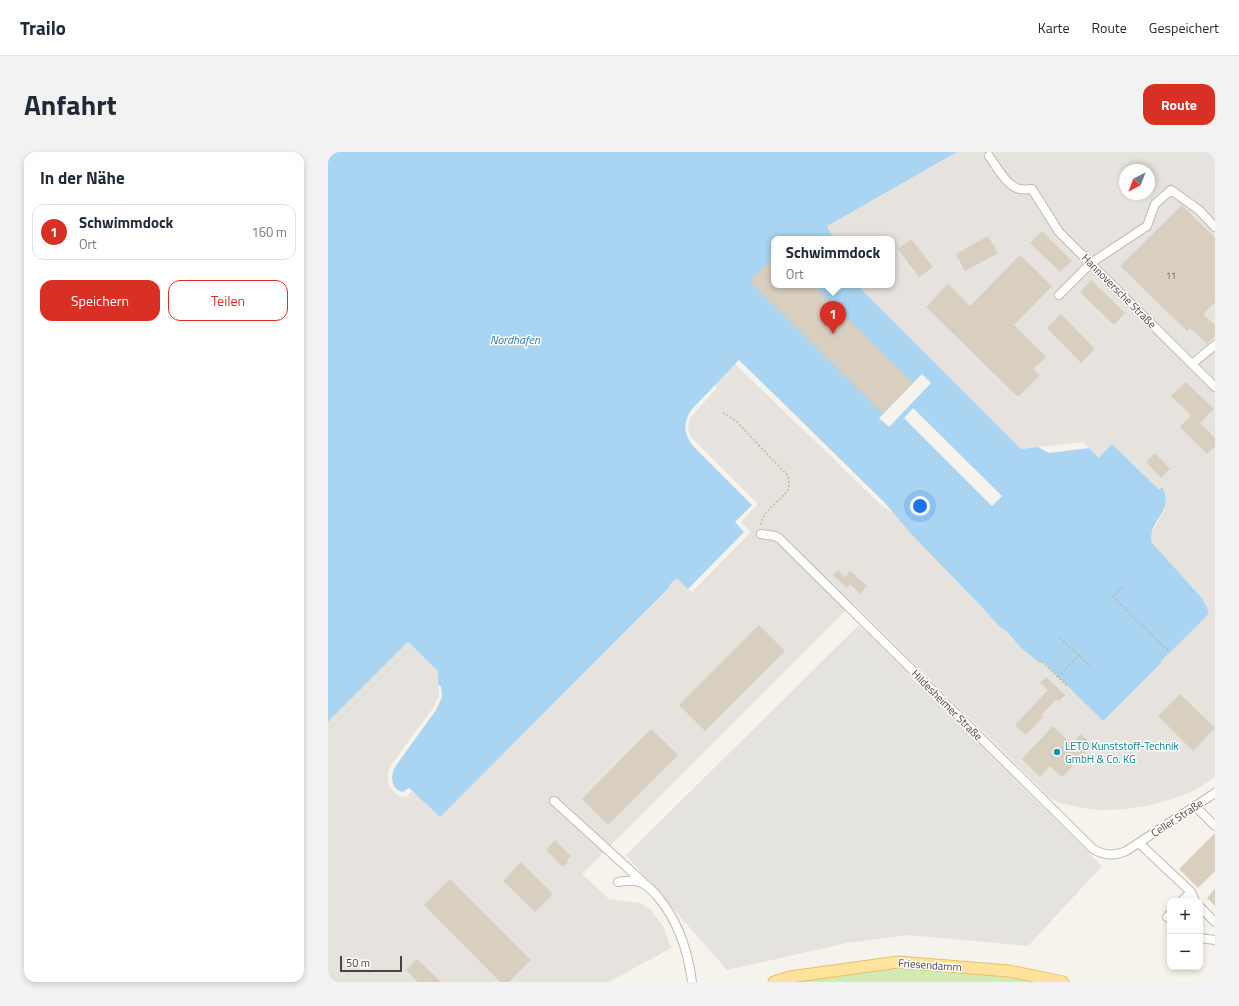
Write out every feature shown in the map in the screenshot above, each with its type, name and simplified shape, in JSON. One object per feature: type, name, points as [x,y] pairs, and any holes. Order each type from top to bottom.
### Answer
[{"type":"main road","name":"Friesendamm","points":[[774,982],[790,977],[898,962],[1009,971],[1063,982]]},
{"type":"street","name":"Hannoversche Straße","points":[[989,156],[1007,181],[1024,190],[1032,189],[1059,232],[1215,386]]},
{"type":"street","points":[[1059,295],[1091,264],[1147,226],[1155,204],[1171,190],[1199,210],[1215,227]]},
{"type":"street","points":[[1192,364],[1215,344]]},
{"type":"street","name":"Hildesheimer Straße","points":[[761,534],[775,536],[780,539],[1093,849],[1101,854],[1118,854],[1139,843]]},
{"type":"street","name":"Celler Straße","points":[[1139,843],[1215,793]]},
{"type":"street","points":[[554,801],[662,902],[676,924],[682,937],[694,981]]},
{"type":"street","points":[[1195,806],[1215,826]]},
{"type":"street","points":[[1139,843],[1191,892],[1194,898]]},
{"type":"street","points":[[618,882],[636,881],[646,886]]},
{"type":"street","points":[[1185,898],[1191,892]]},
{"type":"street","points":[[1203,910],[1215,922]]},
{"type":"street","points":[[1203,938],[1215,940]]},
{"type":"path","points":[[723,413],[735,420],[788,476],[788,490],[762,519],[761,534]]},
{"type":"path","points":[[1122,587],[1113,597],[1170,652]]},
{"type":"path","points":[[1060,638],[1092,668]]},
{"type":"path","points":[[1058,677],[1078,656]]},
{"type":"path","points":[[1042,662],[1066,686]]},
{"type":"shaded area","points":[[957,152],[1215,152],[1215,777],[1195,790],[1176,798],[1147,806],[1126,809],[1099,810],[1059,803],[1049,797],[853,603],[582,874],[609,899],[640,903],[650,909],[664,928],[671,948],[609,982],[328,982],[328,722],[408,642],[438,671],[439,696],[433,708],[391,765],[388,773],[388,783],[391,789],[399,796],[407,797],[412,791],[440,817],[670,588],[668,586],[677,577],[692,592],[751,532],[741,522],[758,504],[690,436],[688,429],[690,418],[717,388],[715,385],[735,364],[882,506],[893,513],[1020,647],[1040,663],[1042,662],[1103,721],[1161,662],[1160,661],[1209,614],[1201,597],[1152,543],[1151,535],[1166,503],[1164,492],[1099,458],[1083,442],[1021,449],[860,288],[895,288],[895,236],[832,236],[826,226]]},
{"type":"shaded area","points":[[859,625],[1102,866],[1028,946],[908,935],[847,943],[727,970],[626,855]]},
{"type":"green space","points":[[897,963],[1057,982],[780,982]]},
{"type":"water","name":"Nordhafen","points":[[328,152],[957,152],[827,226],[832,236],[771,236],[771,288],[860,288],[1021,449],[1038,447],[1049,453],[1089,448],[1099,458],[1112,444],[1159,490],[1162,487],[1166,503],[1153,529],[1151,536],[1152,543],[1201,597],[1209,614],[1103,721],[1043,662],[1040,663],[1020,647],[914,537],[884,502],[739,360],[692,409],[687,418],[685,427],[687,436],[692,445],[752,505],[735,522],[744,532],[688,589],[677,578],[668,586],[670,587],[440,817],[409,788],[403,792],[396,789],[392,778],[395,767],[436,710],[442,697],[441,687],[438,684],[438,671],[408,642],[328,722]]},
{"type":"pier","points":[[922,374],[931,383],[889,427],[879,418]]},
{"type":"pier","points":[[913,408],[1002,496],[992,506],[904,418]]},
{"type":"building","points":[[1182,205],[1215,238],[1215,302],[1203,314],[1215,325],[1215,335],[1207,344],[1190,328],[1187,331],[1120,266]]},
{"type":"building","points":[[1042,231],[1072,261],[1060,272],[1030,243]]},
{"type":"building","points":[[988,236],[998,253],[965,271],[956,254]]},
{"type":"building","points":[[911,239],[933,267],[919,277],[898,249]]},
{"type":"building","points":[[1020,255],[1052,286],[1014,325],[1046,357],[1033,369],[1040,375],[1018,397],[926,307],[948,284],[970,306]]},
{"type":"building","points":[[771,260],[771,288],[816,288],[913,383],[883,414],[753,285],[752,278]]},
{"type":"building","points":[[1091,280],[1125,313],[1114,325],[1080,292]]},
{"type":"building","points":[[1061,314],[1095,349],[1081,363],[1047,328]]},
{"type":"building","points":[[1186,382],[1214,409],[1200,423],[1215,438],[1215,446],[1207,454],[1180,427],[1191,415],[1171,396]]},
{"type":"building","points":[[1155,453],[1170,469],[1161,478],[1146,462]]},
{"type":"building","points":[[838,570],[845,577],[850,571],[867,586],[860,594],[850,584],[847,588],[833,575]]},
{"type":"building","points":[[759,625],[785,651],[705,731],[679,705]]},
{"type":"building","points":[[1046,677],[1065,695],[1059,701],[1056,699],[1042,715],[1043,717],[1026,735],[1015,725],[1048,690],[1040,683]]},
{"type":"building","points":[[1180,694],[1215,728],[1193,751],[1158,716]]},
{"type":"building","name":"LETO Kunststoff-Technik GmbH & Co. KG","points":[[1053,726],[1071,744],[1081,734],[1093,745],[1062,777],[1050,766],[1040,777],[1022,759]]},
{"type":"building","points":[[651,729],[678,755],[608,825],[582,799]]},
{"type":"building","points":[[1215,833],[1215,871],[1198,888],[1179,869]]},
{"type":"building","points":[[555,840],[571,856],[563,867],[546,850]]},
{"type":"building","points":[[521,862],[553,894],[535,912],[503,881]]},
{"type":"building","points":[[450,879],[531,960],[509,982],[500,982],[424,905]]},
{"type":"building","points":[[1215,889],[1215,906],[1207,898]]},
{"type":"building","points":[[417,959],[441,982],[418,982],[406,970]]},
{"type":"place","name":"Schwimmdock","points":[[833,334]]},
{"type":"place","name":"LETO Kunststoff-Technik GmbH & Co. KG","points":[[1057,752]]}]
